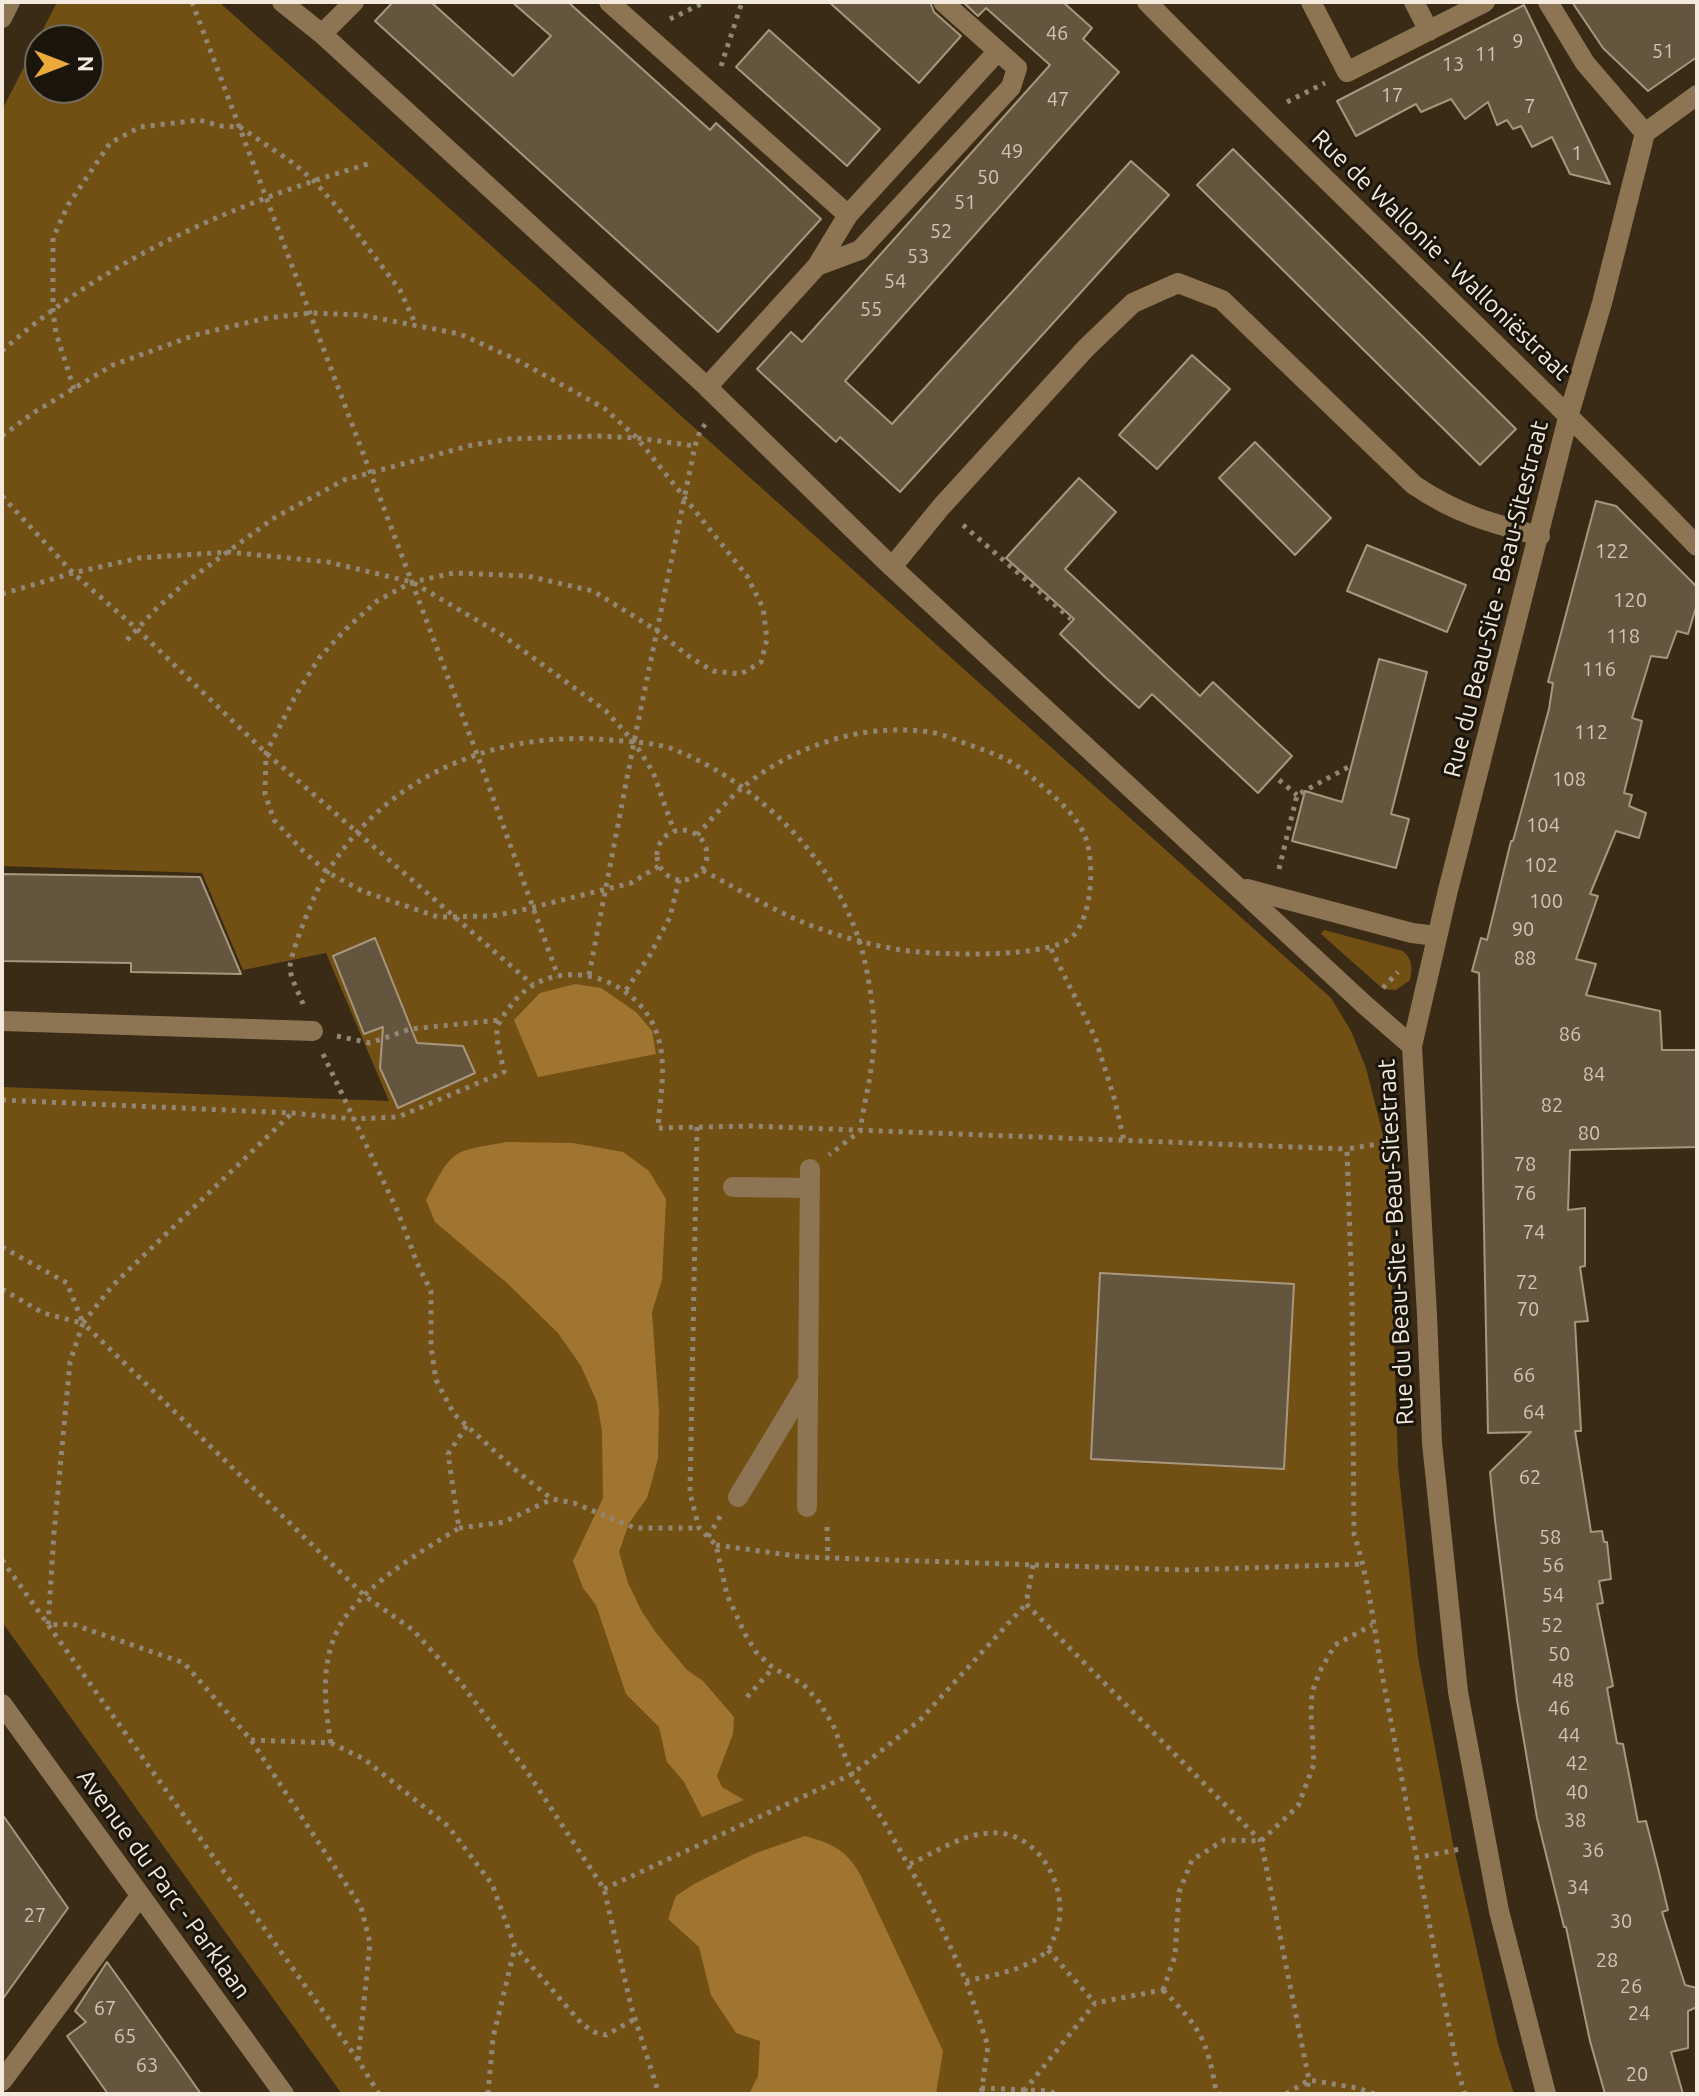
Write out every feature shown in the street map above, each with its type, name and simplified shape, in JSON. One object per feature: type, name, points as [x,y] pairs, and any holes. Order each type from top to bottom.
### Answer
[{"type":"street","points":[[2,18],[10,2]]},
{"type":"street","points":[[282,2],[322,34],[707,387],[892,567],[1412,1046]]},
{"type":"street","points":[[322,34],[354,2]]},
{"type":"street","points":[[609,2],[848,215]]},
{"type":"street","points":[[817,266],[860,250],[1011,87],[1017,68],[943,2]]},
{"type":"street","name":"Rue de Wallonie - Walloniëstraat","points":[[1147,2],[1260,116],[1569,414],[1697,546]]},
{"type":"street","points":[[1311,2],[1347,72],[1485,2]]},
{"type":"street","points":[[1414,2],[1429,31]]},
{"type":"street","points":[[1548,2],[1585,63],[1645,133],[1697,95]]},
{"type":"street","points":[[707,387],[817,266],[848,215],[997,52]]},
{"type":"street","name":"Rue du Beau-Site - Beau-Sitestraat","points":[[1546,2094],[1499,1911],[1458,1692],[1432,1443],[1412,1046],[1569,414],[1602,303],[1645,133]]},
{"type":"street","points":[[892,567],[941,507],[1095,339],[1133,303],[1178,283],[1222,300],[1414,485],[1444,505],[1475,518],[1540,536]]},
{"type":"street","points":[[1239,886],[1412,933],[1437,936]]},
{"type":"street","points":[[2,1021],[313,1031]]},
{"type":"street","points":[[733,1187],[810,1178],[807,1507]]},
{"type":"street","points":[[738,1497],[809,1380]]},
{"type":"street","name":"Avenue du Parc - Parklaan","points":[[2,1704],[284,2094]]},
{"type":"street","points":[[2,2081],[140,1896]]},
{"type":"path","points":[[192,2],[558,976]]},
{"type":"path","points":[[643,33],[705,2]]},
{"type":"path","points":[[712,94],[742,2]]},
{"type":"path","points":[[1260,116],[1347,72]]},
{"type":"path","points":[[74,389],[53,311],[53,238],[68,205],[110,143],[140,127],[199,120],[240,127],[314,181],[400,290],[416,324]]},
{"type":"path","points":[[2,351],[53,311],[120,266],[176,234],[267,196],[371,163]]},
{"type":"path","points":[[2,436],[113,365],[195,335],[267,318],[311,313],[361,315],[460,334],[515,359],[604,408],[637,438],[747,576],[763,608],[767,639],[761,662],[741,674],[713,671],[656,630],[593,591],[528,576],[454,573],[412,582],[377,601],[319,658],[266,753],[265,794],[274,820],[327,872],[362,891],[438,917],[492,916],[631,883],[659,866]]},
{"type":"path","points":[[589,975],[695,446],[700,431],[723,403]]},
{"type":"path","points":[[127,640],[185,583],[274,518],[344,480],[472,445],[510,439],[598,436],[695,446]]},
{"type":"path","points":[[2,496],[73,573],[137,629],[266,753],[533,985]]},
{"type":"path","points":[[941,507],[1071,619]]},
{"type":"path","points":[[2,594],[139,558],[228,552],[328,562],[412,582],[473,616],[606,711],[634,742],[653,772],[674,831]]},
{"type":"path","points":[[697,835],[742,788],[780,760],[817,744],[869,732],[937,733],[996,752],[1022,768],[1076,819],[1086,840],[1092,875],[1085,911],[1073,936],[1051,948],[943,954],[860,942],[772,910],[702,870]]},
{"type":"path","points":[[289,968],[309,906],[327,872],[355,832],[407,789],[438,769],[477,754],[545,739],[585,738],[673,749],[742,788],[782,820],[808,847],[845,906],[860,942],[874,1023],[860,1131],[810,1178]]},
{"type":"path","points":[[1272,897],[1297,795],[1352,765]]},
{"type":"path","points":[[1279,780],[1297,795]]},
{"type":"path","points":[[682,829],[697,835],[707,852],[702,870],[694,877],[679,880],[664,874],[656,851],[659,843],[665,836],[682,829]]},
{"type":"path","points":[[626,990],[650,955],[670,917],[679,880]]},
{"type":"path","points":[[1366,1006],[1397,973],[1412,933]]},
{"type":"path","points":[[1051,948],[1095,1037],[1124,1141]]},
{"type":"path","points":[[2,1100],[292,1113],[353,1119],[398,1117],[504,1072],[497,1030],[515,1000],[533,985],[558,976],[589,975],[626,990],[649,1016],[658,1035],[663,1059],[658,1128],[752,1126],[1347,1149],[1385,1143],[1417,1107]]},
{"type":"path","points":[[313,1031],[370,1043],[410,1029],[501,1020]]},
{"type":"path","points":[[313,1031],[398,1212],[431,1291],[431,1347],[436,1380],[454,1414],[552,1499],[574,1503],[635,1528],[699,1528]]},
{"type":"path","points":[[48,1625],[70,1362],[83,1323],[113,1285],[292,1113]]},
{"type":"path","points":[[697,1127],[690,1493],[699,1528],[716,1545],[727,1595],[756,1652],[773,1668],[803,1684],[819,1702],[833,1725],[852,1774],[910,1864],[932,1907],[966,1981],[988,2046],[981,2091],[1050,2091],[1055,2094]]},
{"type":"path","points":[[1347,1149],[1354,1534],[1364,1564],[1372,1625],[1415,1858],[1465,2094]]},
{"type":"path","points":[[2,1247],[67,1283],[83,1323],[365,1596],[413,1630],[460,1682],[528,1773],[604,1889],[635,2019],[659,2094]]},
{"type":"path","points":[[2,1289],[43,1313],[83,1323]]},
{"type":"path","points":[[459,1528],[448,1454],[468,1424]]},
{"type":"path","points":[[331,1743],[325,1689],[326,1665],[334,1636],[347,1614],[414,1557],[459,1528],[504,1522],[552,1499]]},
{"type":"path","points":[[708,1537],[720,1516]]},
{"type":"path","points":[[827,1519],[828,1558]]},
{"type":"path","points":[[716,1545],[803,1557],[1186,1570],[1364,1564]]},
{"type":"path","points":[[2,1560],[358,2060],[379,2094]]},
{"type":"path","points":[[604,1889],[852,1774],[920,1720],[1026,1604],[1033,1565]]},
{"type":"path","points":[[1026,1604],[1261,1841],[1309,2080],[1306,2094]]},
{"type":"path","points":[[48,1625],[72,1624],[184,1663],[251,1740],[361,1907],[370,1943],[358,2060]]},
{"type":"path","points":[[1163,1990],[1175,1956],[1179,1892],[1192,1860],[1224,1840],[1261,1841],[1298,1806],[1314,1764],[1312,1692],[1320,1671],[1335,1645],[1372,1625]]},
{"type":"path","points":[[747,1697],[773,1668]]},
{"type":"path","points":[[251,1740],[331,1743],[364,1759],[448,1826],[492,1884],[515,1947],[582,2024],[606,2035],[635,2019]]},
{"type":"path","points":[[910,1864],[972,1836],[991,1832],[1024,1841],[1048,1865],[1061,1904],[1058,1927],[1048,1950],[1018,1969],[966,1981]]},
{"type":"path","points":[[1415,1858],[1486,1843]]},
{"type":"path","points":[[488,2094],[493,2038],[515,1947]]},
{"type":"path","points":[[1048,1950],[1095,2003]]},
{"type":"path","points":[[1024,2091],[1095,2003],[1163,1990]]},
{"type":"path","points":[[1163,1990],[1202,2034],[1216,2091],[1220,2094]]},
{"type":"path","points":[[1286,2094],[1309,2080],[1375,2094]]},
{"type":"shaded area","points":[[57,2],[219,2],[1331,998],[1351,1031],[1366,1068],[1388,1155],[1398,1465],[1418,1657],[1453,1844],[1498,2044],[1514,2094],[342,2094],[2,1622],[2,1087],[389,1101],[326,953],[243,970],[202,873],[2,866],[2,110],[24,67],[24,104],[104,104],[104,24],[46,24]]},
{"type":"shaded area","points":[[1324,930],[1403,951],[1411,964],[1410,980],[1396,990],[1383,989],[1321,934]]},
{"type":"shaded area","points":[[575,984],[601,988],[636,1012],[652,1031],[656,1054],[538,1077],[514,1020],[540,993]]},
{"type":"shaded area","points":[[507,1142],[573,1143],[623,1152],[649,1171],[666,1199],[662,1280],[652,1312],[659,1411],[658,1459],[647,1498],[629,1523],[619,1552],[628,1583],[657,1634],[687,1670],[703,1681],[734,1717],[733,1734],[717,1776],[722,1787],[744,1800],[702,1817],[684,1782],[667,1762],[659,1727],[626,1694],[596,1605],[583,1588],[573,1561],[603,1498],[602,1431],[597,1402],[581,1366],[558,1333],[507,1283],[435,1222],[426,1200],[442,1170],[456,1155]]},
{"type":"shaded area","points":[[805,1836],[837,1849],[860,1874],[943,2051],[936,2094],[749,2094],[758,2076],[760,2041],[736,2033],[711,1995],[699,1947],[668,1919],[676,1896],[694,1884],[756,1853]]},
{"type":"building","points":[[393,2],[431,2],[513,76],[551,36],[512,2],[568,2],[710,130],[716,123],[821,219],[718,332],[375,21]]},
{"type":"building","points":[[829,2],[930,2],[934,12],[961,36],[919,83]]},
{"type":"building","points":[[963,2],[1063,2],[1092,28],[1083,39],[1119,72],[845,381],[892,424],[1131,161],[1169,195],[900,492],[840,437],[836,442],[757,369],[791,332],[802,342],[1050,65],[986,8],[978,16]]},
{"type":"building","points":[[1572,2],[1697,2],[1697,57],[1648,91],[1603,48]]},
{"type":"building","points":[[1524,5],[1610,184],[1570,174],[1552,137],[1532,147],[1521,126],[1513,129],[1507,120],[1497,125],[1488,102],[1465,119],[1451,99],[1421,112],[1416,104],[1356,136],[1337,101]]},
{"type":"building","points":[[769,30],[880,129],[847,166],[736,67]]},
{"type":"building","points":[[1233,149],[1516,429],[1480,465],[1197,185]]},
{"type":"building","points":[[1192,355],[1230,389],[1157,469],[1119,435]]},
{"type":"building","points":[[1255,442],[1331,518],[1295,555],[1219,478]]},
{"type":"building","points":[[1079,478],[1116,512],[1065,569],[1200,696],[1213,682],[1292,756],[1258,793],[1152,694],[1139,708],[1106,678],[1060,634],[1074,619],[1006,558]]},
{"type":"building","points":[[1596,501],[1616,506],[1697,587],[1697,604],[1688,634],[1677,631],[1667,658],[1651,656],[1632,718],[1642,721],[1624,793],[1632,795],[1629,806],[1646,813],[1639,838],[1616,831],[1590,894],[1598,896],[1576,959],[1596,964],[1586,995],[1660,1011],[1662,1050],[1697,1050],[1697,1147],[1570,1150],[1568,1210],[1585,1208],[1585,1266],[1580,1267],[1588,1321],[1575,1322],[1581,1431],[1575,1431],[1591,1532],[1602,1531],[1604,1542],[1607,1542],[1611,1579],[1599,1581],[1603,1603],[1597,1604],[1613,1686],[1607,1688],[1617,1743],[1623,1744],[1638,1822],[1646,1821],[1659,1872],[1668,1910],[1662,1912],[1685,1985],[1697,1988],[1697,2007],[1688,2011],[1688,2048],[1671,2052],[1683,2094],[1605,2094],[1537,1818],[1517,1700],[1490,1472],[1531,1432],[1488,1433],[1479,973],[1472,971],[1481,938],[1487,940],[1511,841],[1549,709],[1553,683],[1548,682]]},
{"type":"building","points":[[1367,545],[1466,585],[1447,632],[1347,591]]},
{"type":"building","points":[[1379,659],[1427,672],[1391,814],[1409,819],[1396,868],[1292,841],[1305,791],[1342,802]]},
{"type":"building","points":[[2,874],[200,877],[241,974],[131,972],[131,963],[2,961]]},
{"type":"building","points":[[375,938],[417,1043],[463,1046],[475,1073],[398,1108],[380,1068],[383,1027],[364,1034],[333,956]]},
{"type":"building","points":[[1100,1273],[1294,1284],[1284,1469],[1091,1459]]},
{"type":"building","points":[[2,1814],[68,1908],[2,2000]]},
{"type":"building","points":[[107,1962],[201,2094],[108,2094],[67,2036],[86,2022],[75,2011]]}]
